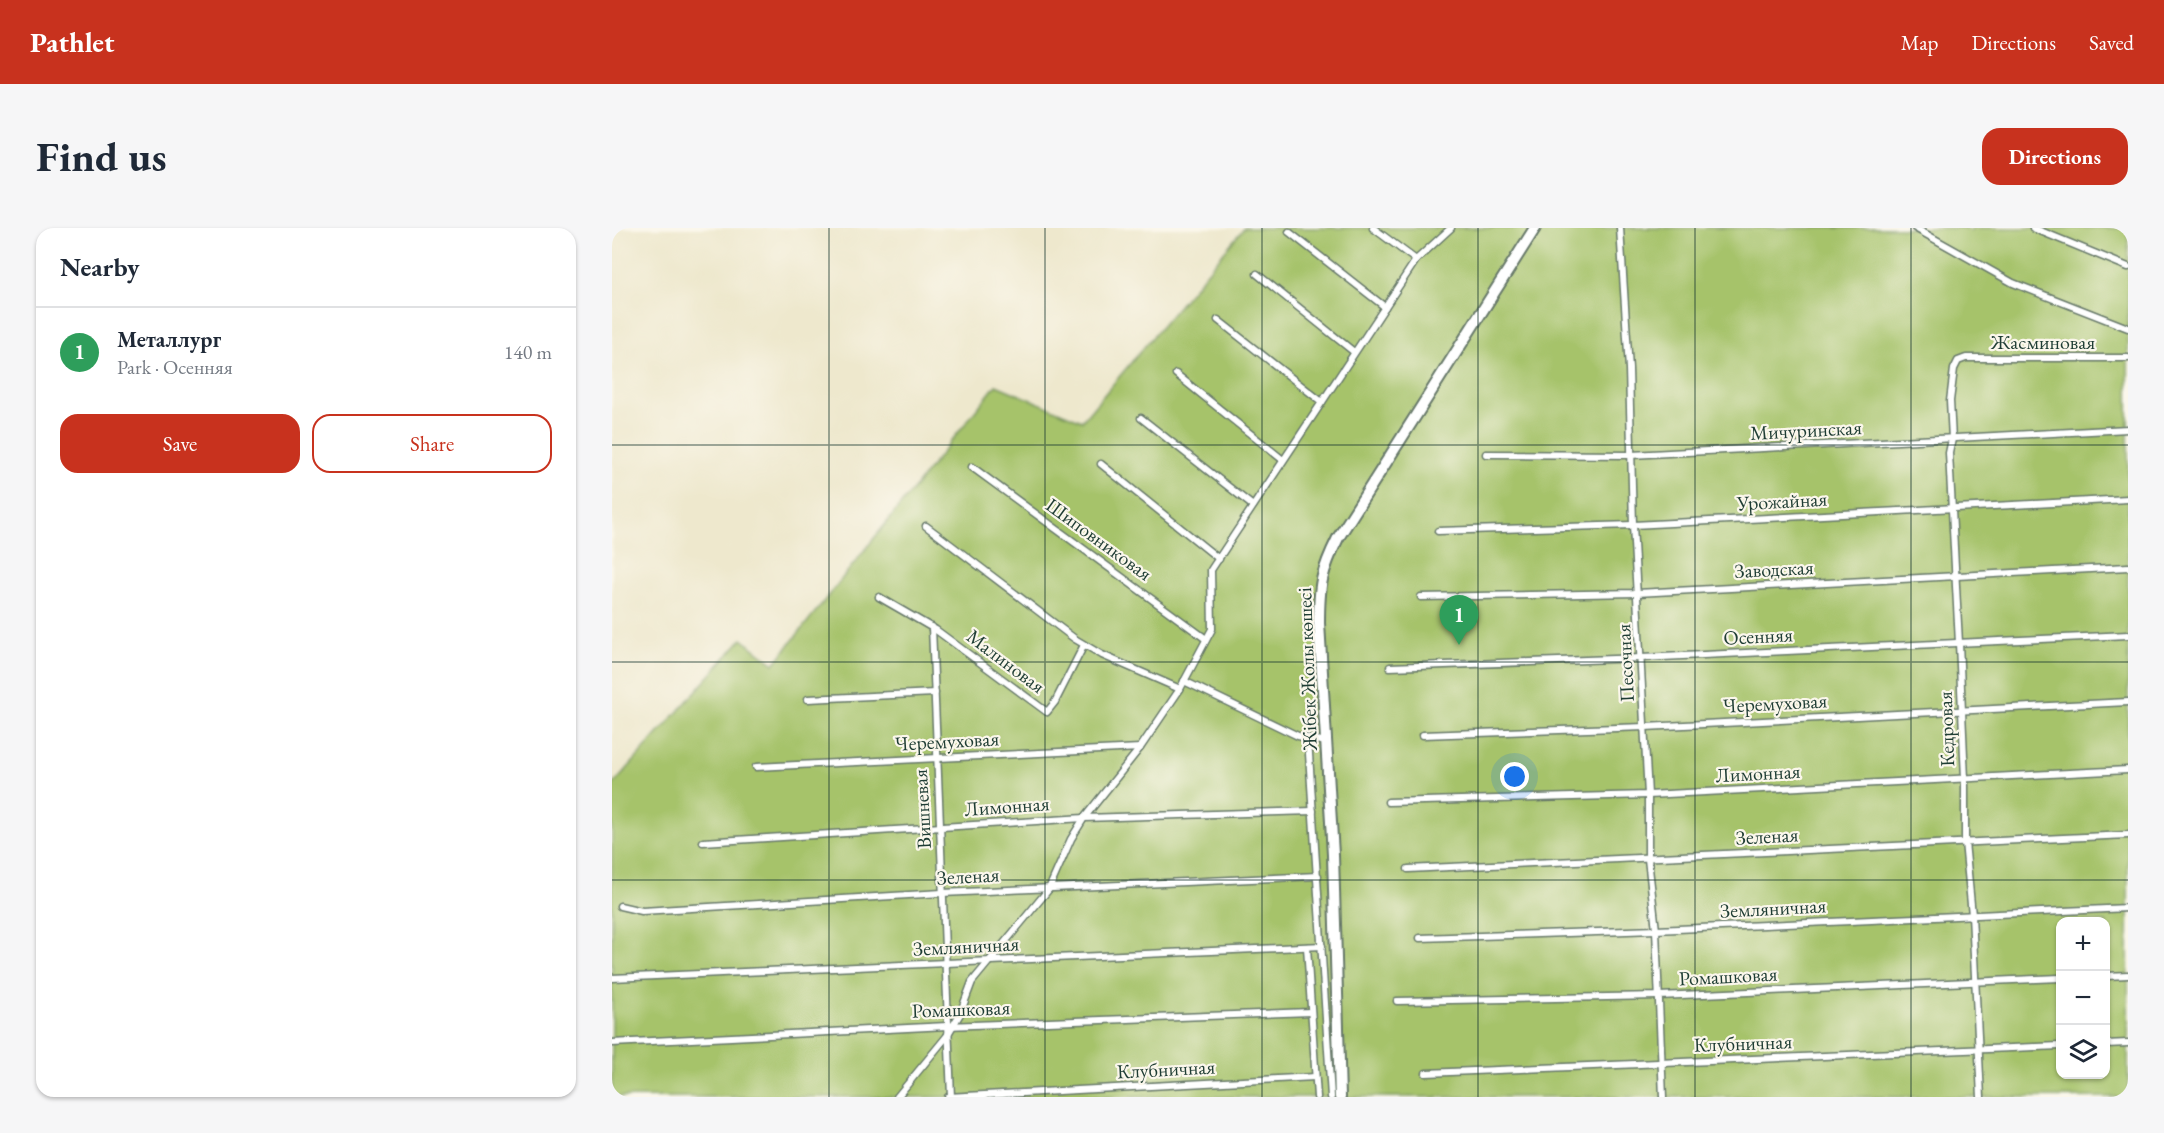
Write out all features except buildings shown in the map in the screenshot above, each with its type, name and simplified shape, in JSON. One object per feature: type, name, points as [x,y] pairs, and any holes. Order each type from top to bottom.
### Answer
[{"type":"highway","name":"Жібек Жолы көшесі","points":[[1340,1097],[1333,855],[1319,622],[1319,593],[1324,566],[1338,538],[1535,228]]},
{"type":"street","points":[[1373,228],[1416,260]]},
{"type":"street","points":[[897,1097],[955,1026],[972,982],[1049,889],[1071,839],[1084,818],[1140,748],[1180,689],[1212,629],[1211,570],[1416,260],[1451,228]]},
{"type":"street","name":"Песочная","points":[[1620,228],[1629,369],[1633,525],[1645,727],[1648,859],[1656,930],[1663,1097]]},
{"type":"street","points":[[1915,228],[2013,283],[2128,328]]},
{"type":"street","points":[[2033,228],[2128,267]]},
{"type":"street","points":[[1289,232],[1385,307]]},
{"type":"street","points":[[1257,274],[1354,352]]},
{"type":"street","points":[[1218,320],[1322,402]]},
{"type":"street","name":"Жасминовая","points":[[1958,361],[1966,358],[2128,358]]},
{"type":"street","name":"Кедровая","points":[[1958,361],[1954,369],[1950,401],[1952,439],[1949,453],[1965,779],[1965,842],[1972,915],[1981,1097]]},
{"type":"street","points":[[1176,374],[1283,460]]},
{"type":"street","points":[[1141,418],[1253,506]]},
{"type":"street","name":"Мичуринская","points":[[1486,454],[1631,455],[2128,429]]},
{"type":"street","points":[[1101,464],[1219,559]]},
{"type":"street","name":"Шиповниковая","points":[[972,466],[1206,639]]},
{"type":"street","name":"Урожайная","points":[[1438,531],[1633,525],[2128,499]]},
{"type":"street","points":[[926,526],[1084,645],[1139,673],[1180,689]]},
{"type":"street","name":"Заводская","points":[[1421,597],[1637,593],[2128,567]]},
{"type":"street","name":"Малиновая","points":[[879,597],[932,627],[1047,712],[1055,702],[1084,645]]},
{"type":"street","name":"Вишневая","points":[[932,627],[949,1097]]},
{"type":"street","name":"Осенняя","points":[[1390,667],[1641,658],[2128,635]]},
{"type":"street","points":[[1184,681],[1298,736],[1327,742]]},
{"type":"street","points":[[808,699],[935,693]]},
{"type":"street","name":"Черемуховая","points":[[1423,735],[1645,727],[2128,702]]},
{"type":"street","points":[[1308,738],[1331,1097]]},
{"type":"street","name":"Черемуховая","points":[[756,767],[1140,748]]},
{"type":"street","name":"Лимонная","points":[[1388,802],[1648,795],[2128,770]]},
{"type":"street","name":"Лимонная","points":[[703,842],[1084,818],[1313,811]]},
{"type":"street","name":"Зеленая","points":[[1408,869],[2128,835]]},
{"type":"street","name":"Зеленая","points":[[620,906],[642,911],[942,893],[1318,876]]},
{"type":"street","name":"Земляничная","points":[[1420,938],[1656,930],[2128,908]]},
{"type":"street","name":"Земляничная","points":[[612,978],[1322,946]]},
{"type":"street","points":[[1307,947],[1317,1097]]},
{"type":"street","points":[[2110,976],[2128,975]]},
{"type":"street","name":"Ромашковая","points":[[1397,1001],[1659,996],[2056,978]]},
{"type":"street","name":"Ромашковая","points":[[612,1043],[947,1026],[1311,1012]]},
{"type":"street","points":[[2110,1044],[2128,1043]]},
{"type":"street","name":"Клубничная","points":[[1426,1073],[2056,1046]]},
{"type":"street","name":"Клубничная","points":[[949,1097],[1314,1077]]},
{"type":"green space","points":[[1244,228],[1964,228],[1971,231],[1972,228],[2128,228],[2128,1097],[612,1097],[612,786],[742,639],[774,664],[996,385],[1082,421]]},
{"type":"place","name":"Металлург","points":[[1459,645]]}]
